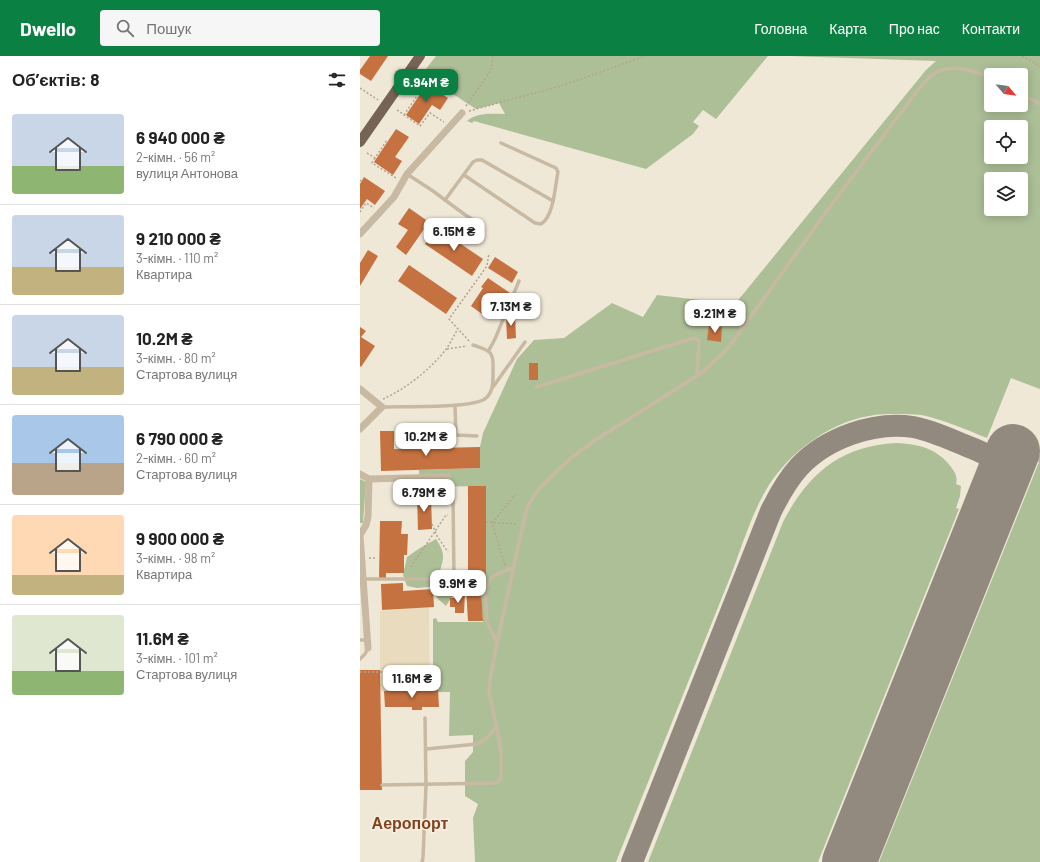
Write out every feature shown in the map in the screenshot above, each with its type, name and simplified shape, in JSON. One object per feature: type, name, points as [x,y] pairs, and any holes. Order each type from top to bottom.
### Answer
[{"type":"main road","points":[[360,142],[420,56]]},
{"type":"street","points":[[360,234],[394,197],[407,174],[462,113]]},
{"type":"street","points":[[360,389],[379,405],[360,429]]},
{"type":"street","points":[[360,474],[369,479],[447,477]]},
{"type":"street","points":[[368,648],[364,640],[363,579],[360,535],[366,525],[368,517],[369,479]]},
{"type":"lane","points":[[382,785],[496,783],[499,781],[501,777],[502,754],[489,692],[491,674],[527,508],[537,491],[571,458],[697,376],[712,364],[735,340],[826,212],[917,91],[931,75],[945,68],[955,68],[972,71],[984,75]]},
{"type":"lane","points":[[1028,98],[1040,104]]},
{"type":"lane","points":[[464,175],[535,223],[541,224],[545,222],[553,201],[558,172],[556,168],[500,143]]},
{"type":"lane","points":[[445,200],[473,162],[482,160],[553,201]]},
{"type":"lane","points":[[407,174],[478,224]]},
{"type":"lane","points":[[489,350],[519,281]]},
{"type":"lane","points":[[536,387],[694,338],[699,342],[697,376]]},
{"type":"lane","points":[[379,405],[455,406],[479,402],[486,398],[525,342]]},
{"type":"lane","points":[[473,345],[489,350],[491,354],[494,363],[493,388]]},
{"type":"lane","points":[[455,406],[456,435]]},
{"type":"lane","points":[[437,438],[456,435],[477,436]]},
{"type":"lane","points":[[453,495],[455,584],[458,586],[486,586]]},
{"type":"lane","points":[[497,643],[487,622],[486,586],[494,575],[514,567]]},
{"type":"lane","points":[[363,579],[454,579]]},
{"type":"lane","points":[[360,660],[368,648]]},
{"type":"lane","points":[[422,862],[426,785],[425,718]]},
{"type":"lane","points":[[426,749],[477,744],[490,736],[497,726]]},
{"type":"path","points":[[462,113],[491,70],[493,56]]},
{"type":"path","points":[[462,113],[564,86],[645,56]]},
{"type":"path","points":[[1022,56],[1040,66]]},
{"type":"path","points":[[360,88],[380,102]]},
{"type":"path","points":[[404,115],[418,96]]},
{"type":"path","points":[[397,110],[420,126],[430,113],[450,126]]},
{"type":"path","points":[[387,140],[372,163],[402,183]]},
{"type":"path","points":[[367,153],[375,158]]},
{"type":"path","points":[[360,212],[366,203],[380,212]]},
{"type":"path","points":[[473,345],[449,319],[487,266],[489,253]]},
{"type":"path","points":[[379,405],[427,370],[446,349],[458,329]]},
{"type":"path","points":[[446,349],[473,345]]},
{"type":"path","points":[[492,523],[516,494]]},
{"type":"path","points":[[411,567],[446,515],[454,514]]},
{"type":"path","points":[[486,522],[523,524]]},
{"type":"path","points":[[492,523],[506,570]]},
{"type":"path","points":[[432,524],[454,562]]},
{"type":"path","points":[[367,558],[375,558]]},
{"type":"path","points":[[360,672],[382,672]]},
{"type":"green space","points":[[436,56],[768,56],[716,119],[703,110],[693,122],[699,126],[693,134],[646,169],[474,121],[472,123],[467,121],[480,115],[505,114],[499,103],[476,109],[422,74]]},
{"type":"green space","points":[[789,56],[1040,56],[1040,389],[1011,378],[987,438],[946,422],[921,415],[879,414],[839,425],[810,442],[785,464],[766,490],[756,510],[616,862],[475,862],[473,818],[478,804],[465,796],[465,761],[473,752],[473,735],[449,736],[450,692],[438,692],[433,690],[433,619],[436,618],[438,622],[483,622],[481,587],[486,579],[486,486],[420,487],[419,470],[480,468],[480,447],[483,433],[517,359],[534,340],[564,338],[612,303],[643,317],[657,295],[735,304],[926,70],[936,61]]},
{"type":"green space","points":[[896,443],[912,444],[926,448],[940,455],[946,461],[955,473],[957,479],[956,484],[961,486],[960,496],[956,508],[959,509],[818,862],[648,862],[783,522],[793,505],[803,490],[815,477],[842,457],[858,450],[876,445]]},
{"type":"green space","points":[[1040,454],[1040,862],[879,862],[1039,462],[1037,461]]},
{"type":"green space","points":[[360,479],[366,482],[363,523],[360,523]]},
{"type":"green space","points":[[436,539],[440,545],[443,555],[438,579],[442,584],[453,584],[461,591],[453,595],[446,606],[438,599],[430,587],[417,588],[407,586],[403,575],[407,557]]},
{"type":"shaded area","points":[[429,607],[430,690],[380,691],[380,611]]},
{"type":"building","points":[[370,56],[388,56],[371,81],[360,74],[360,70]]},
{"type":"building","points":[[427,84],[448,98],[440,110],[432,105],[419,124],[406,115]]},
{"type":"building","points":[[396,129],[409,137],[395,157],[402,161],[393,175],[374,162]]},
{"type":"building","points":[[364,177],[385,191],[375,205],[367,199],[360,209],[360,184]]},
{"type":"building","points":[[409,208],[429,222],[406,255],[396,247],[408,230],[398,224]]},
{"type":"building","points":[[437,228],[483,259],[472,276],[425,244]]},
{"type":"building","points":[[368,250],[378,256],[360,286],[360,263]]},
{"type":"building","points":[[495,257],[518,272],[512,283],[488,268]]},
{"type":"building","points":[[409,265],[457,298],[446,314],[398,281]]},
{"type":"building","points":[[488,278],[510,293],[503,303],[494,296],[482,314],[471,306],[483,288],[481,287]]},
{"type":"building","points":[[506,316],[515,316],[516,338],[507,339]]},
{"type":"building","points":[[709,325],[722,327],[721,342],[707,340]]},
{"type":"building","points":[[360,327],[366,331],[361,337],[375,346],[361,367],[360,366]]},
{"type":"building","points":[[529,363],[538,363],[538,380],[529,380]]},
{"type":"building","points":[[380,431],[394,431],[394,449],[480,447],[480,468],[381,471]]},
{"type":"building","points":[[468,486],[486,486],[486,579],[468,580]]},
{"type":"building","points":[[417,497],[431,497],[432,529],[418,530]]},
{"type":"building","points":[[380,521],[402,521],[401,534],[408,534],[407,555],[404,555],[404,573],[386,573],[386,578],[379,578]]},
{"type":"building","points":[[403,583],[403,591],[433,589],[434,607],[382,610],[381,584]]},
{"type":"building","points":[[481,587],[483,621],[468,621],[466,588]]},
{"type":"building","points":[[460,593],[465,593],[464,613],[455,613],[455,607],[450,607],[450,598],[460,598]]},
{"type":"building","points":[[360,670],[380,670],[382,790],[360,790]]},
{"type":"building","points":[[438,690],[439,707],[422,707],[422,710],[412,710],[412,707],[385,707],[384,691]]},
{"type":"taxiway","points":[[632,862],[771,511],[784,488],[799,467],[823,448],[852,434],[867,429],[883,427],[913,427],[936,433],[985,454],[996,471],[996,483],[992,503]]},
{"type":"runway","points":[[849,862],[1013,451]]},
{"type":"district","name":"Аеропорт","points":[[410,822]]}]
